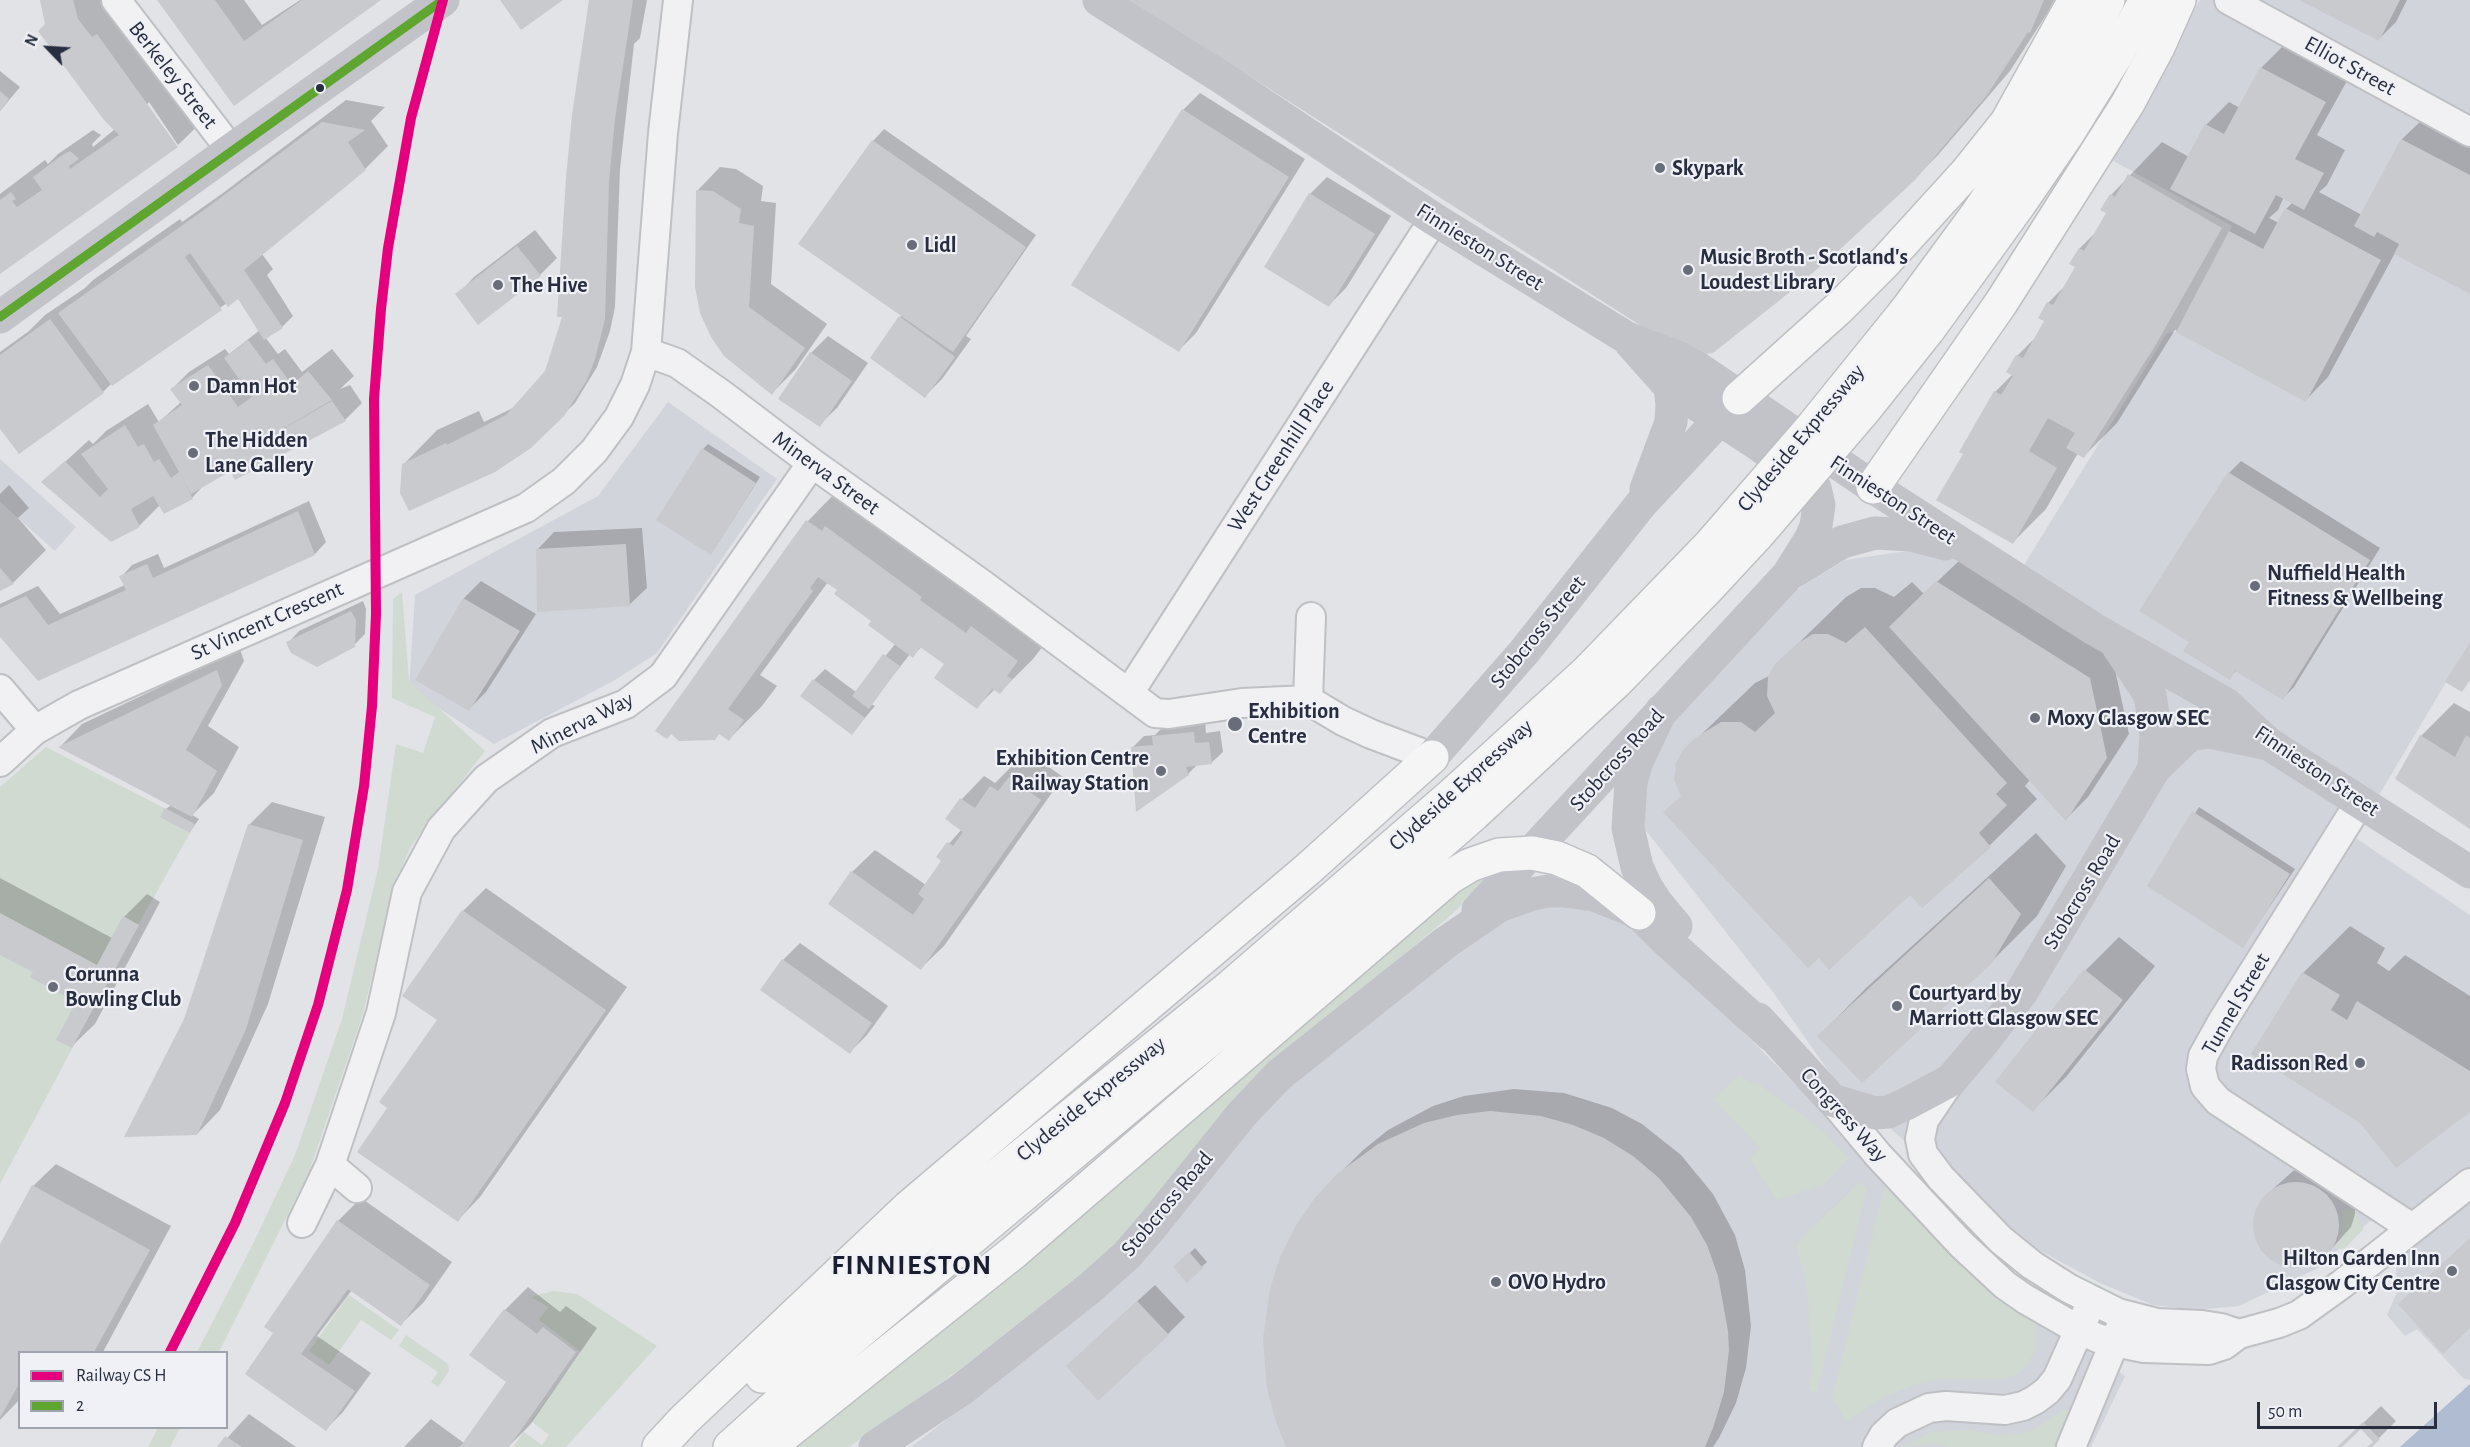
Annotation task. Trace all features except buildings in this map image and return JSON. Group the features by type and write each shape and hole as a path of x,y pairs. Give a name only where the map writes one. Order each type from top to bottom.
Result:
{"main road":[{"path":"1729,409 1839,308 1885,262 1966,172 2007,122 2075,0"},
{"name":"Clydeside Expressway","path":"1917,320 1978,213 2067,80 2108,0"},
{"name":"Clydeside Expressway","path":"730,1447 832,1355 1148,1090 1278,985 1464,804 1687,569 1799,443 1986,251 2066,136 2115,57 2146,0"},
{"path":"1873,488 2001,303 2128,103 2158,47 2179,0"},
{"path":"659,1447 684,1420 909,1207 1308,869 1441,747"},
{"name":"Clydeside Expressway","path":"682,1447 915,1242 1231,987 1464,804"},
{"path":"770,1447 1014,1252 1450,877 1470,865 1499,855 1532,853 1557,858 1587,871 1639,913"}],"street":[{"name":"Berkeley Street","path":"116,0 231,150"},
{"name":"Finnieston Street","path":"1099,0 1240,89 1434,219 1627,338 1679,358 1729,409 1873,488 2114,641 2226,704 2269,744 2470,872"},
{"name":"Elliot Street","path":"2229,0 2470,132"},
{"path":"0,317 441,1"},
{"path":"646,352 663,133 679,4"},
{"name":"West Greenhill Place","path":"1135,685 1434,219"},
{"path":"1627,338 1670,387 1729,409 1759,445 1815,488 1819,505 1816,526 1788,575"},
{"name":"Minerva Street","path":"646,352 677,363 812,464 1100,671 1135,685 1155,713 1169,714 1308,692"},
{"name":"St Vincent Crescent","path":"0,762 35,730 78,705 526,508 564,481 594,451 619,417 635,385 646,352"},
{"name":"Stobcross Street","path":"1641,504 1671,422 1670,387"},
{"name":"Stobcross Street","path":"1441,747 1524,652 1641,504 1729,409"},
{"name":"Minerva Way","path":"302,1223 330,1165 381,1013 407,892 441,829 486,779 552,734 626,704 663,676 812,464"},
{"path":"1788,575 1842,542 1875,533 1912,535 1972,552"},
{"name":"Stobcross Road","path":"1445,944 1788,575"},
{"path":"1311,620 1308,692 1343,721 1371,734 1441,747"},
{"name":"Stobcross Road","path":"2114,641 2150,695 2156,733 2154,769"},
{"path":"0,689 35,730"},
{"name":"Congress Way","path":"1661,711 1637,761 1631,782 1628,828 1637,867 1656,902 1878,1155 1977,1260 2025,1299 2079,1330 2100,1339 2167,1351 2209,1350 2224,1345 2239,1334 2299,1315 2470,1183"},
{"name":"Stobcross Road","path":"1832,1100 1863,1111 1888,1112 1951,1080 2020,993 2154,769 2190,734 2210,732 2269,744"},
{"name":"Tunnel Street","path":"2360,802 2222,1022 2201,1063 2202,1079 2209,1093 2218,1101 2412,1228"},
{"name":"Stobcross Road","path":"875,1447 962,1389 1090,1288 1145,1233 1242,1114 1279,1075 1445,944 1499,906 1532,894 1548,891 1594,895 1639,913 1771,1035"},
{"name":"Congress Way","path":"1951,1080 1922,1125 1921,1143 1928,1162 1941,1178 2022,1258 2092,1301 2126,1316 2157,1323 2221,1328 2239,1334"},
{"path":"330,1165 357,1188"},
{"path":"1877,1447 1884,1435 1897,1423 1929,1408 1946,1406 2005,1410 2024,1406 2035,1400 2057,1379 2092,1301"},
{"path":"2071,1447 2126,1316"}],"shaded area":[{"path":"2200,0 2470,0 2470,642 2354,837 2470,915 2470,1380 2464,1379 2417,1329 2405,1336 2387,1315 2397,1292 2394,1200 2316,1269 2239,1306 2196,1310 2153,1305 2100,1283 2013,1236 1834,1079 1773,992 1644,828 1645,779 1665,728 1793,592 1845,560 1907,551 2024,565 2167,333 2176,332 2232,226 2106,157"},
{"path":"668,402 777,479 657,653 615,680 494,744 409,689 415,595 598,496"},
{"path":"0,459 76,527 55,551 0,502"},
{"path":"402,592 409,681 485,751 411,846 393,887 363,1014 309,1172 220,1351 198,1351 254,1242 295,1155 342,1019 378,869 396,744 423,753 435,717 392,698 393,599"},
{"name":"Corunna Bowling Club","path":"46,747 195,824 138,925 0,1184 0,787"},
{"path":"1502,866 1451,915 1356,995 1108,1251 1084,1272 960,1369 849,1447 783,1447 1466,878"},
{"path":"1535,903 1611,910 1670,959 1842,1131 2043,1322 2125,1376 2091,1447 911,1447 1053,1338 1262,1109 1481,931"},
{"path":"1739,1075 1750,1082 1759,1084 1821,1129 1849,1158 1824,1185 1776,1200 1750,1158 1760,1148 1713,1099"},
{"path":"1859,1182 1867,1188 1817,1392 1809,1390 1812,1368 1810,1316 1807,1289 1796,1244"},
{"path":"1890,1186 2007,1302 2036,1322 2037,1349 2024,1369 2007,1379 1938,1379 1918,1384 1884,1397 1846,1422 1832,1398 1883,1192"},
{"path":"2346,1208 2356,1211 2363,1230 2345,1248 2341,1249 2338,1247 2338,1240 2343,1225 2342,1212"},
{"path":"553,1291 577,1294 657,1346 566,1447 513,1447 524,1432 542,1445 549,1435 531,1421 581,1352 539,1320 548,1307 531,1297"},
{"path":"349,1295 399,1330 391,1340 361,1320 329,1365 309,1351"},
{"path":"406,1335 448,1364 449,1371 438,1387 431,1382 438,1372 399,1346"},
{"path":"2066,1409 2072,1415 2058,1447 1948,1447 1936,1444 1901,1447 1932,1432 1965,1430 2001,1435 2018,1434 2035,1429"},
{"path":"157,1429 179,1429 170,1447 148,1447"}],"water":[{"path":"2470,1384 2470,1447 2400,1447"}],"transit line":[{"path":"171,1351 235,1223 285,1103 318,1005 347,890 364,786 372,706 376,614 374,399 381,309 388,248 411,118 443,0"},
{"name":"2","path":"0,317 443,0"}],"place":[{"name":"Skypark","path":"1660,168"},
{"name":"Lidl","path":"912,245"},
{"name":"Music Broth - Scotland's Loudest Library","path":"1688,270"},
{"name":"The Hive","path":"498,285"},
{"name":"Damn Hot","path":"194,386"},
{"name":"The Hidden Lane Gallery","path":"193,453"},
{"name":"Nuffield Health Fitness & Wellbeing","path":"2255,586"},
{"name":"Moxy Glasgow SEC","path":"2035,718"},
{"name":"Exhibition Centre","path":"1235,724"},
{"name":"Exhibition Centre Railway Station","path":"1161,771"},
{"name":"Corunna Bowling Club","path":"53,987"},
{"name":"Courtyard by Marriott Glasgow SEC","path":"1897,1006"},
{"name":"Radisson Red","path":"2360,1063"},
{"name":"Hilton Garden Inn Glasgow City Centre","path":"2452,1271"},
{"name":"OVO Hydro","path":"1496,1282"}],"district":[{"name":"FINNIESTON","path":"912,1266"}]}
